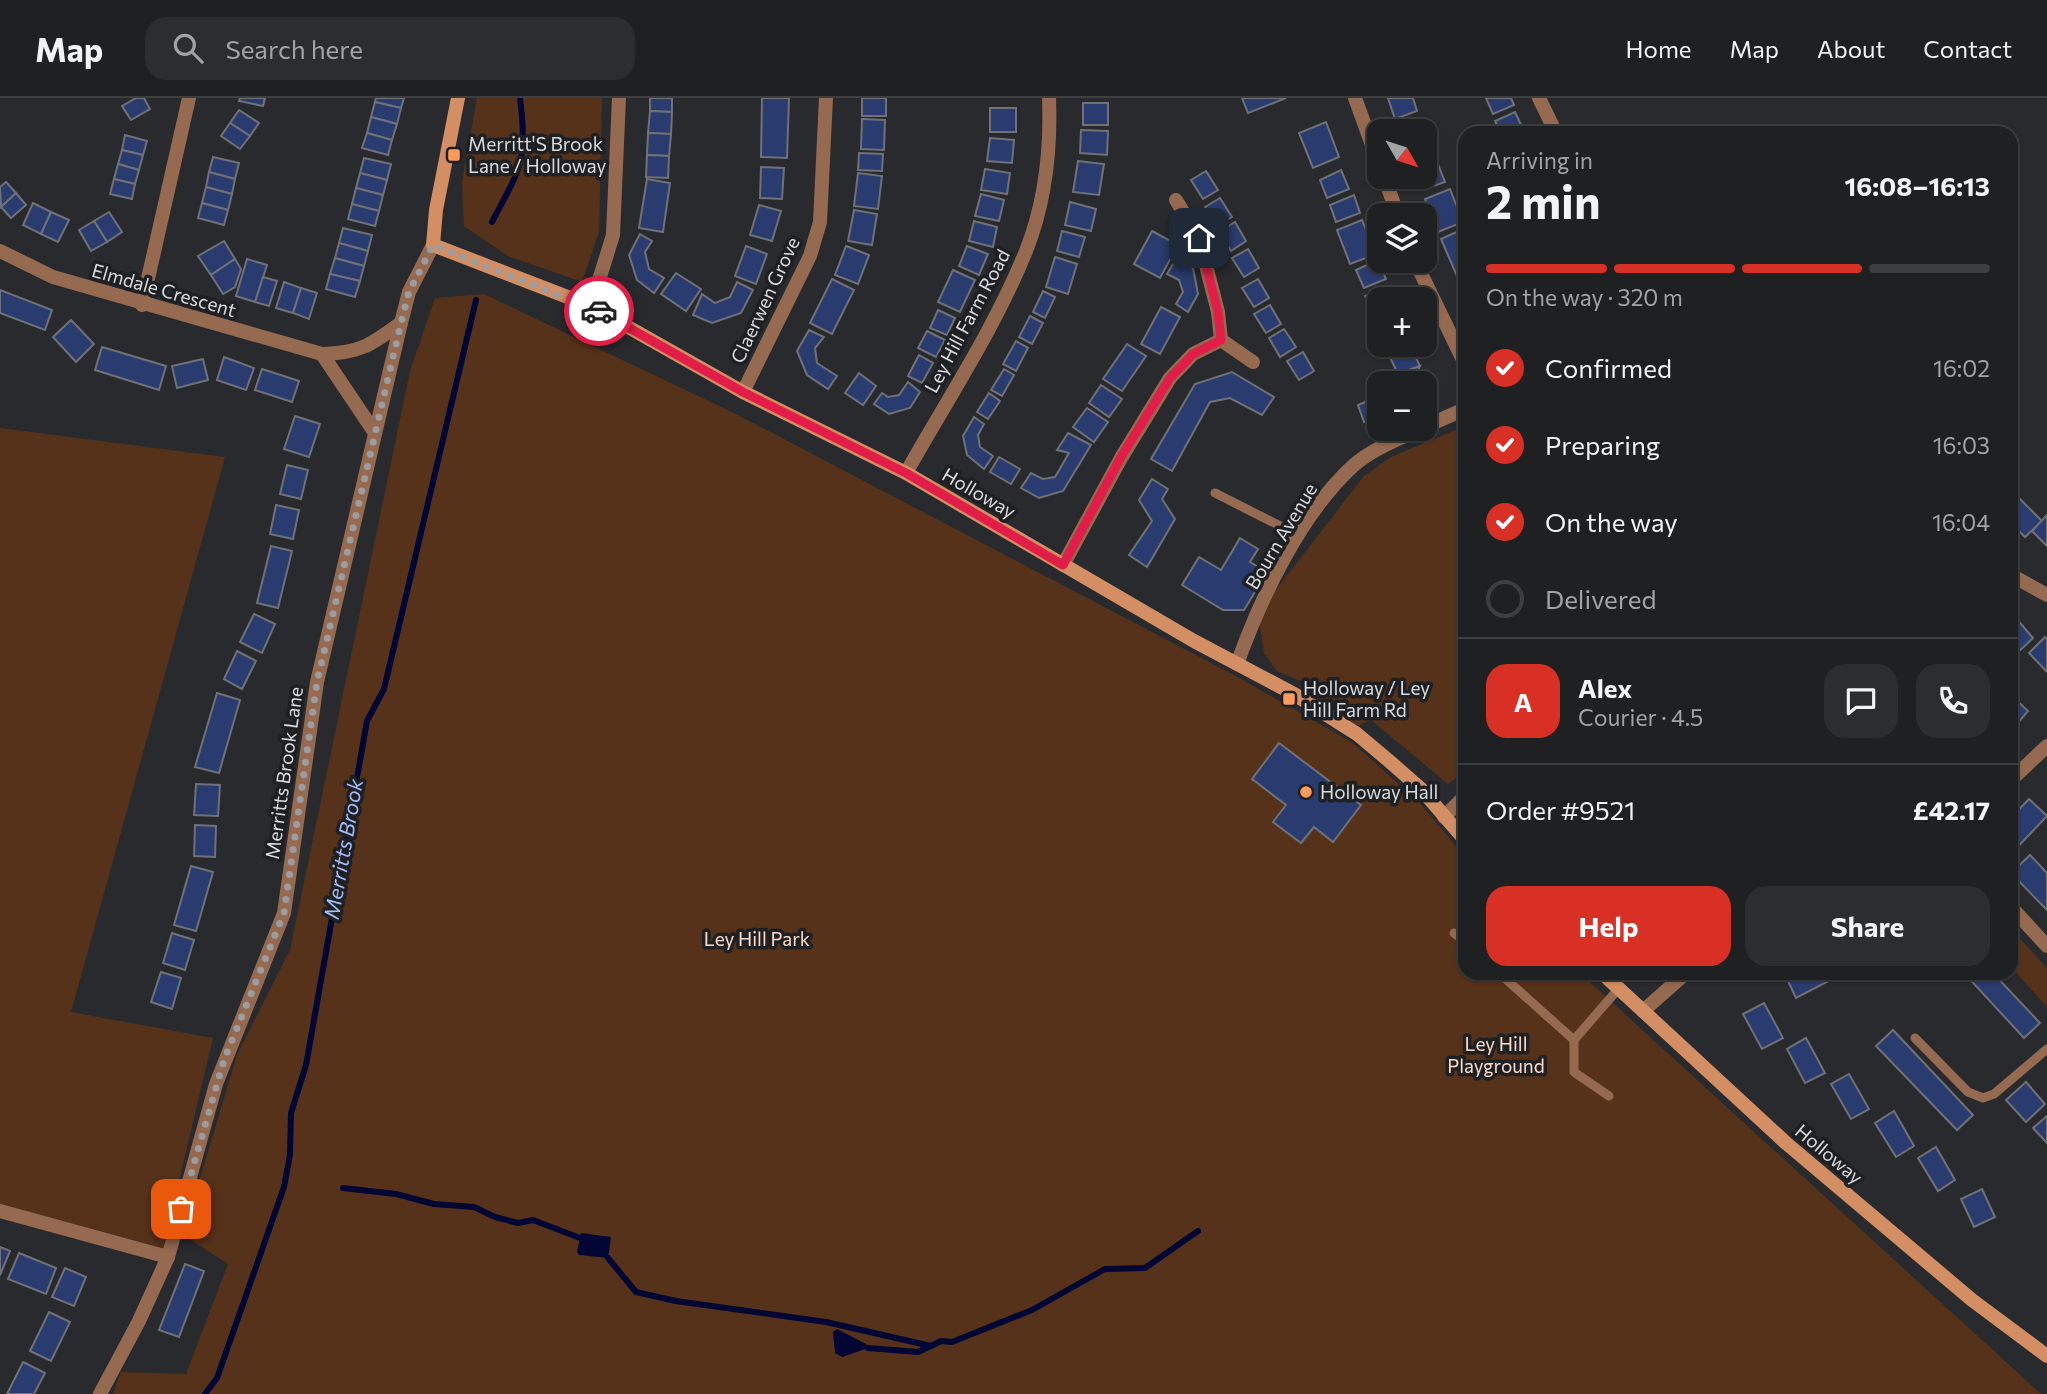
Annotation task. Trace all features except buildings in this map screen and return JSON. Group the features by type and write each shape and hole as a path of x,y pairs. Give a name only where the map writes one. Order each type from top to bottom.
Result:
{"street":[{"path":"142,305 189,98"},
{"name":"Merritts Brook Lane","path":"100,1394 169,1257 216,1084 284,913 317,682 409,292 433,245 436,210 458,98"},
{"path":"591,306 614,235 619,98"},
{"name":"Claerwen Grove","path":"743,392 810,256 820,222 825,98"},
{"name":"Ley Hill Farm Road","path":"906,473 991,323 1026,250 1042,192 1050,136 1049,98"},
{"path":"1355,98 1367,131"},
{"path":"1539,98 1553,126"},
{"path":"1176,200 1199,238 1218,312 1221,340 1253,362"},
{"name":"Holloway","path":"433,245 591,306 743,392 906,473 1357,734 1421,789 1458,832"},
{"name":"Elmdale Crescent","path":"0,251 53,277 142,305 322,354 351,353 377,341 401,323"},
{"path":"1421,273 1458,350"},
{"path":"1063,565 1121,457 1170,378 1193,354 1221,340"},
{"path":"322,354 375,433"},
{"name":"Bourn Avenue","path":"1437,422 1458,412"},
{"name":"Bourn Avenue","path":"1237,664 1250,628 1300,536 1327,493 1356,463 1398,441"},
{"path":"2018,579 2047,596"},
{"path":"2018,774 2047,746"},
{"path":"2035,758 2047,769"},
{"path":"1444,817 1458,803"},
{"path":"2018,915 2047,946"},
{"name":"Holloway","path":"1610,980 1786,1143 1972,1300 2044,1354 2047,1367"},
{"path":"1643,1012 1678,980"},
{"path":"0,1211 169,1257"}],"lane":[{"path":"1215,493 1300,536"},
{"path":"1454,933 1458,936"},
{"path":"1507,980 1574,1040"},
{"path":"1609,1096 1574,1072 1574,1040 1619,988"},
{"path":"1915,1038 1968,1092 1983,1098 1994,1094 2047,1049"}],"green space":[{"path":"477,98 602,98 599,232 582,282 508,256 464,226 462,182"},
{"name":"Ley Hill Park","path":"484,294 738,415 1234,675 1353,743 1420,803 1458,849 1458,980 1588,980 2041,1394 113,1394 121,1372 186,1374 228,1264 183,1235 237,1055 290,950 410,371 435,298"},
{"path":"0,428 225,457 71,1012 213,1038 163,1248 0,1204"},
{"path":"1458,429 1458,776 1448,784 1371,720 1349,729 1305,683 1277,671 1264,653 1258,613 1364,476 1391,457 1429,441 1437,441 1437,438"},
{"path":"2018,937 2047,968 2047,1007 2018,975"}],"shaded area":[{"path":"581,1233 611,1237 608,1258 579,1255 577,1252"},
{"path":"837,1329 866,1344 868,1348 842,1357 835,1353 833,1332"}],"waterway":[{"name":"Merritts Brook","path":"492,222 520,163 523,136 520,98"},
{"name":"Merritts Brook","path":"205,1394 217,1378 284,1187 290,1155 291,1113 306,1065 367,721 384,689 476,300"},
{"path":"343,1188 396,1194 434,1204 474,1207 495,1217 518,1223 533,1220 580,1238"},
{"path":"608,1258 636,1292 676,1301 826,1322 931,1346 941,1341 952,1342 1032,1310 1105,1269 1145,1268 1198,1231"},
{"path":"868,1348 918,1352 931,1346"}],"way so far":[{"path":"181,1209 232,1036 284,913 317,682 401,323 417,274 433,245 599,311"}],"place":[{"name":"Merritt'S Brook Lane / Holloway","path":"454,155"},
{"name":"Holloway / Ley Hill Farm Rd","path":"1289,699"},
{"name":"Holloway Hall","path":"1306,792"}],"route":[{"path":"599,311 743,392 906,473 1063,565 1121,457 1170,378 1193,354 1221,340 1218,312 1199,238"}],"park label":[{"name":"Ley Hill Playground","path":"1496,1055"}]}
